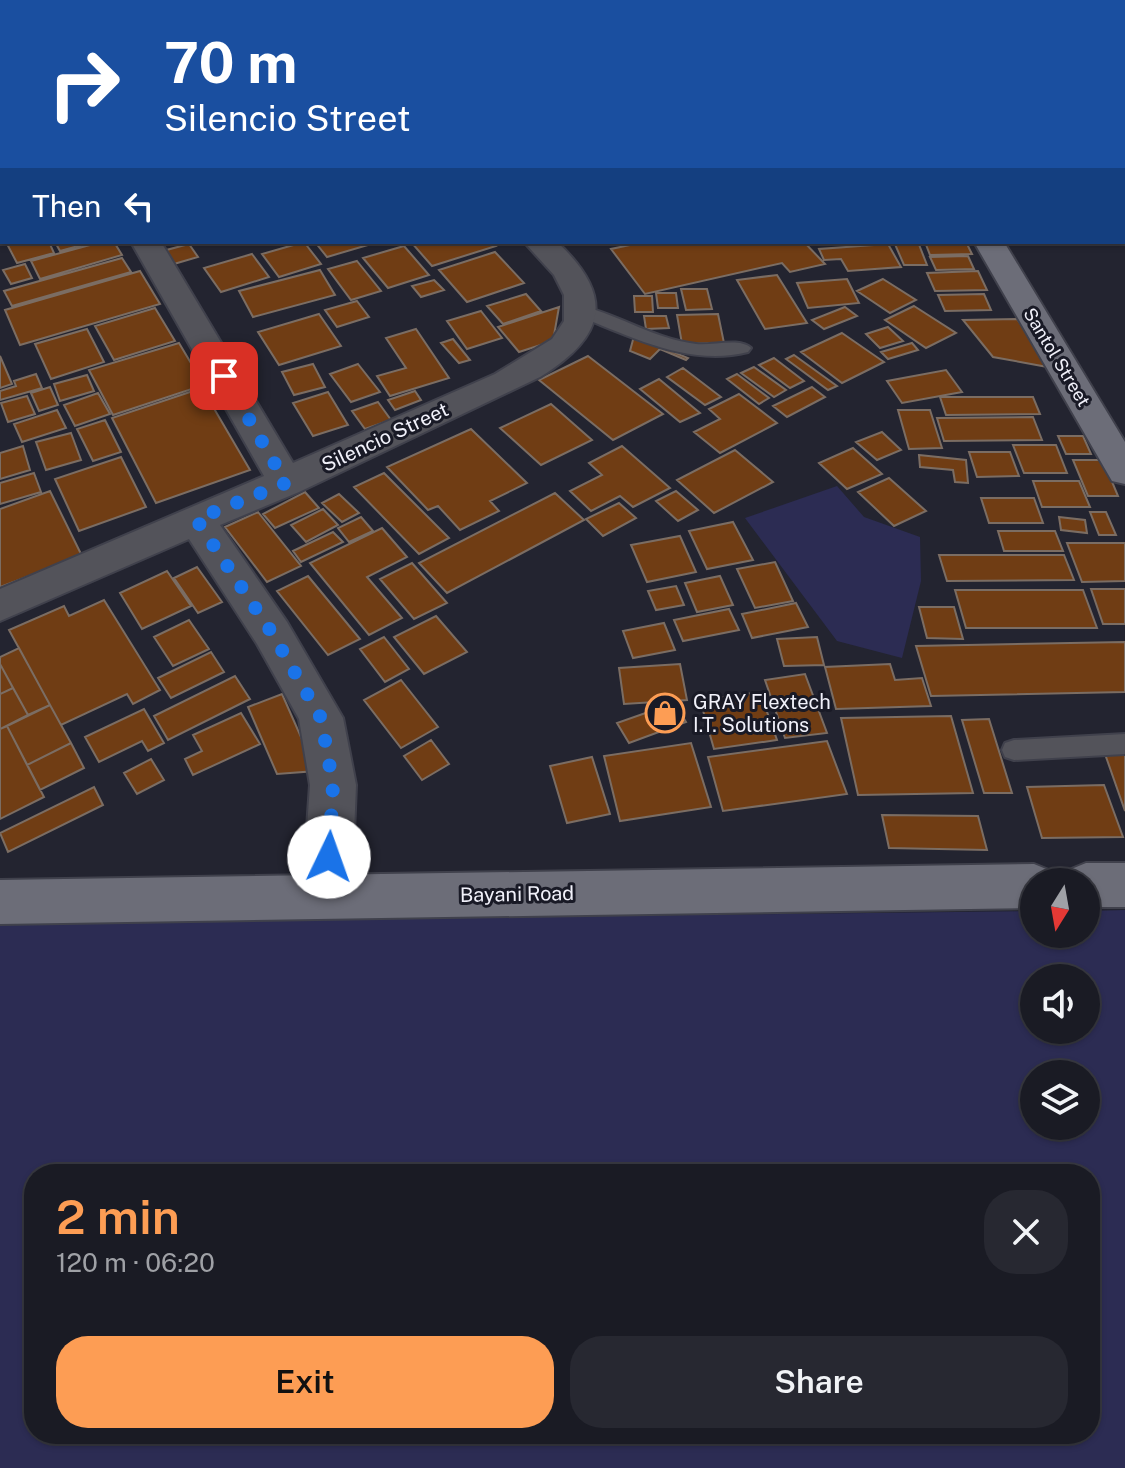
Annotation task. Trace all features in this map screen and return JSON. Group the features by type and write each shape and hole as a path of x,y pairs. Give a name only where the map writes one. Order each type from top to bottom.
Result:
{"street":[{"path":"147,244 286,483"},
{"path":"541,244 562,261 582,299 582,311"},
{"name":"Santol Street","path":"990,244 1125,472"},
{"name":"Silencio Street","path":"0,606 196,519 286,483 496,386 557,353 573,334 582,311"},
{"path":"196,519 272,633 321,718 333,785 329,857 318,897"},
{"path":"1100,885 1125,885"},
{"name":"Bayani Road","path":"0,902 1020,886"}],"lane":[{"path":"582,311 686,350 714,353 742,348"},
{"path":"1014,750 1125,744"}],"shaded area":[{"path":"837,486 864,517 920,537 921,581 902,658 837,641 745,518"},
{"path":"1125,910 1125,1468 0,1468 0,923 1020,911 1020,948 1100,948 1100,911"}],"building":[{"path":"7,244 50,244 54,253 17,263"},
{"path":"56,244 86,244 60,251"},
{"path":"94,244 115,244 122,255 40,279 31,261"},
{"path":"189,244 198,257 167,266 159,252"},
{"path":"306,244 321,264 279,277 262,254"},
{"path":"317,244 371,244 327,257"},
{"path":"413,244 496,246 432,266"},
{"path":"635,244 806,244 825,264 790,272 782,263 645,294 611,249"},
{"path":"888,244 901,267 848,271 841,259 824,260 819,249"},
{"path":"895,244 919,244 927,265 904,265"},
{"path":"926,244 967,244 972,254 930,255"},
{"path":"404,246 429,275 388,288 363,258"},
{"path":"495,252 524,283 467,302 439,270"},
{"path":"252,254 269,277 221,292 204,268"},
{"path":"968,256 974,269 936,270 930,257"},
{"path":"122,258 131,272 12,306 4,291"},
{"path":"357,261 381,291 351,300 328,269"},
{"path":"25,264 32,278 11,284 3,270"},
{"path":"320,270 335,295 253,317 239,291"},
{"path":"140,271 160,304 20,345 5,310"},
{"path":"978,271 987,290 935,291 927,273"},
{"path":"777,275 807,323 765,329 737,280"},
{"path":"847,279 859,303 808,308 797,283"},
{"path":"883,279 916,300 890,313 857,291"},
{"path":"434,280 444,290 421,297 412,286"},
{"path":"681,289 707,289 712,309 686,310"},
{"path":"656,293 676,293 678,308 658,308"},
{"path":"526,294 541,311 503,324 487,306"},
{"path":"984,294 991,310 945,311 938,295"},
{"path":"634,296 652,296 653,312 635,312"},
{"path":"357,301 369,317 337,327 325,310"},
{"path":"914,306 956,333 926,348 885,320"},
{"path":"559,307 553,341 519,352 498,327"},
{"path":"845,307 857,316 824,329 812,320"},
{"path":"155,308 175,341 114,360 95,326"},
{"path":"481,311 502,338 467,349 447,321"},
{"path":"319,314 341,346 279,365 258,332"},
{"path":"718,314 724,343 682,344 677,315"},
{"path":"644,316 666,316 669,328 646,329"},
{"path":"1017,319 1053,368 993,357 963,320"},
{"path":"888,327 903,341 880,348 866,334"},
{"path":"87,329 104,362 51,379 35,344"},
{"path":"416,329 449,378 390,396 377,376 406,368 386,338"},
{"path":"842,333 884,362 842,383 801,352"},
{"path":"634,336 688,358 686,360 660,349 650,359 630,351"},
{"path":"453,339 470,360 459,363 441,343"},
{"path":"179,343 204,385 113,415 89,370"},
{"path":"912,343 918,350 888,359 881,352"},
{"path":"794,355 837,386 828,390 786,359"},
{"path":"0,356 12,384 0,388"},
{"path":"588,356 663,414 613,440 539,380"},
{"path":"774,358 804,381 790,388 759,365"},
{"path":"313,364 325,387 294,395 282,372"},
{"path":"358,364 380,392 351,402 330,374"},
{"path":"754,367 786,390 774,397 741,373"},
{"path":"683,368 721,397 705,405 667,377"},
{"path":"946,370 962,392 902,403 887,381"},
{"path":"36,374 42,388 0,400 0,391 16,386 14,381"},
{"path":"737,374 769,398 759,404 727,379"},
{"path":"87,375 94,391 60,401 54,384"},
{"path":"659,379 700,413 680,422 640,389"},
{"path":"50,387 58,405 39,411 31,393"},
{"path":"812,387 825,397 787,417 773,406"},
{"path":"202,388 250,470 156,503 112,418"},
{"path":"415,391 421,400 395,410 388,400"},
{"path":"328,392 348,425 313,436 293,403"},
{"path":"98,393 110,414 75,426 64,405"},
{"path":"739,394 777,423 720,453 694,432 720,419 709,409"},
{"path":"27,396 35,414 8,422 1,403"},
{"path":"940,397 1033,397 1040,414 946,415"},
{"path":"378,402 391,420 365,429 352,411"},
{"path":"551,404 592,440 541,465 500,428"},
{"path":"57,410 66,428 22,442 14,424"},
{"path":"898,410 930,410 942,448 909,449"},
{"path":"1033,417 1042,440 944,441 937,418"},
{"path":"105,420 121,452 93,461 77,429"},
{"path":"471,429 527,483 490,501 499,511 460,530 438,506 428,510 387,467"},
{"path":"882,432 901,450 877,460 856,442"},
{"path":"71,433 81,460 46,470 36,442"},
{"path":"1058,436 1083,436 1091,454 1066,454"},
{"path":"1013,445 1056,445 1067,473 1024,473"},
{"path":"23,446 30,470 0,479 0,453"},
{"path":"622,446 670,488 633,507 620,496 591,511 570,491 602,475 589,463"},
{"path":"853,448 882,474 847,489 819,463"},
{"path":"735,450 773,482 714,513 677,480"},
{"path":"969,452 1010,452 1019,476 977,477"},
{"path":"919,455 966,460 968,483 955,482 953,470 920,467"},
{"path":"121,457 146,507 79,531 55,479"},
{"path":"1073,460 1103,460 1118,496 1088,496"},
{"path":"34,473 41,492 0,504 0,483"},
{"path":"384,473 449,538 419,554 354,487"},
{"path":"889,478 926,511 894,526 858,492"},
{"path":"1033,481 1079,481 1090,507 1042,507"},
{"path":"50,491 82,556 0,587 0,509"},
{"path":"676,491 698,510 678,521 656,501"},
{"path":"305,492 319,508 275,528 263,514"},
{"path":"555,493 584,520 447,593 419,563"},
{"path":"339,494 359,513 342,522 322,503"},
{"path":"981,498 1034,498 1043,523 989,523"},
{"path":"619,503 636,518 603,536 586,519"},
{"path":"323,509 338,525 306,542 291,525"},
{"path":"258,512 301,566 267,582 225,527"},
{"path":"1090,512 1106,512 1116,535 1099,535"},
{"path":"361,517 373,531 349,542 338,528"},
{"path":"1059,517 1085,520 1087,533 1061,530"},
{"path":"733,522 753,560 707,569 689,531"},
{"path":"382,528 407,557 367,577 402,618 369,635 310,563"},
{"path":"998,531 1055,531 1063,551 1004,551"},
{"path":"333,532 343,542 301,562 293,551"},
{"path":"680,536 696,572 647,582 631,545"},
{"path":"1067,543 1125,543 1125,581 1082,582"},
{"path":"939,555 1064,555 1074,580 947,581"},
{"path":"775,562 793,601 755,608 737,569"},
{"path":"412,563 447,603 414,619 380,579"},
{"path":"197,567 222,602 198,613 174,578"},
{"path":"167,571 191,606 142,629 120,593"},
{"path":"308,576 360,639 328,655 277,591"},
{"path":"720,576 733,605 697,612 685,583"},
{"path":"676,586 684,605 656,610 648,591"},
{"path":"1091,589 1125,589 1125,624 1103,624"},
{"path":"955,590 1083,590 1097,628 966,628"},
{"path":"104,600 160,690 133,704 127,694 61,725 9,630 64,606 69,616"},
{"path":"796,603 808,627 752,638 742,614"},
{"path":"919,607 954,607 963,639 927,638"},
{"path":"729,609 739,630 683,641 674,620"},
{"path":"436,616 467,652 424,674 394,637"},
{"path":"189,620 209,649 173,666 154,637"},
{"path":"664,623 675,650 633,658 623,631"},
{"path":"384,637 409,669 385,682 360,649"},
{"path":"817,637 824,665 784,666 777,639"},
{"path":"1125,642 1125,692 931,696 916,646"},
{"path":"19,648 50,705 28,715 0,664 0,657"},
{"path":"211,652 224,672 171,698 158,678"},
{"path":"0,664 13,688 0,694"},
{"path":"680,664 687,700 624,704 619,668"},
{"path":"890,664 895,680 922,678 931,706 836,709 825,667"},
{"path":"805,674 827,733 785,738 765,680"},
{"path":"235,676 250,699 168,740 154,716"},
{"path":"401,680 438,727 401,748 364,700"},
{"path":"13,688 28,715 0,729 0,694"},
{"path":"760,692 777,740 714,749 700,700"},
{"path":"282,694 316,771 277,774 248,707"},
{"path":"674,703 686,722 629,743 617,723"},
{"path":"50,705 71,743 27,765 7,726"},
{"path":"144,709 164,743 148,751 142,741 99,762 85,737"},
{"path":"241,713 260,744 193,775 185,759 202,751 193,735"},
{"path":"951,716 973,793 858,795 841,718"},
{"path":"989,719 1012,793 984,793 962,720"},
{"path":"7,726 44,797 0,819 0,729"},
{"path":"431,740 449,764 422,780 404,756"},
{"path":"827,741 847,794 723,811 708,757"},
{"path":"71,743 84,768 40,790 27,765"},
{"path":"691,743 711,807 620,821 604,756"},
{"path":"1105,754 1125,754 1125,811"},
{"path":"592,757 610,814 567,823 550,766"},
{"path":"151,759 164,780 137,794 124,773"},
{"path":"1104,785 1123,837 1042,838 1027,787"},
{"path":"94,787 103,805 8,852 0,833"},
{"path":"882,815 978,816 987,850 889,848"}],"place":[{"name":"GRAY Flextech I.T. Solutions","path":"665,713"}],"route":[{"path":"224,376 286,483 196,519 272,633 321,718 333,785 329,857"}]}
